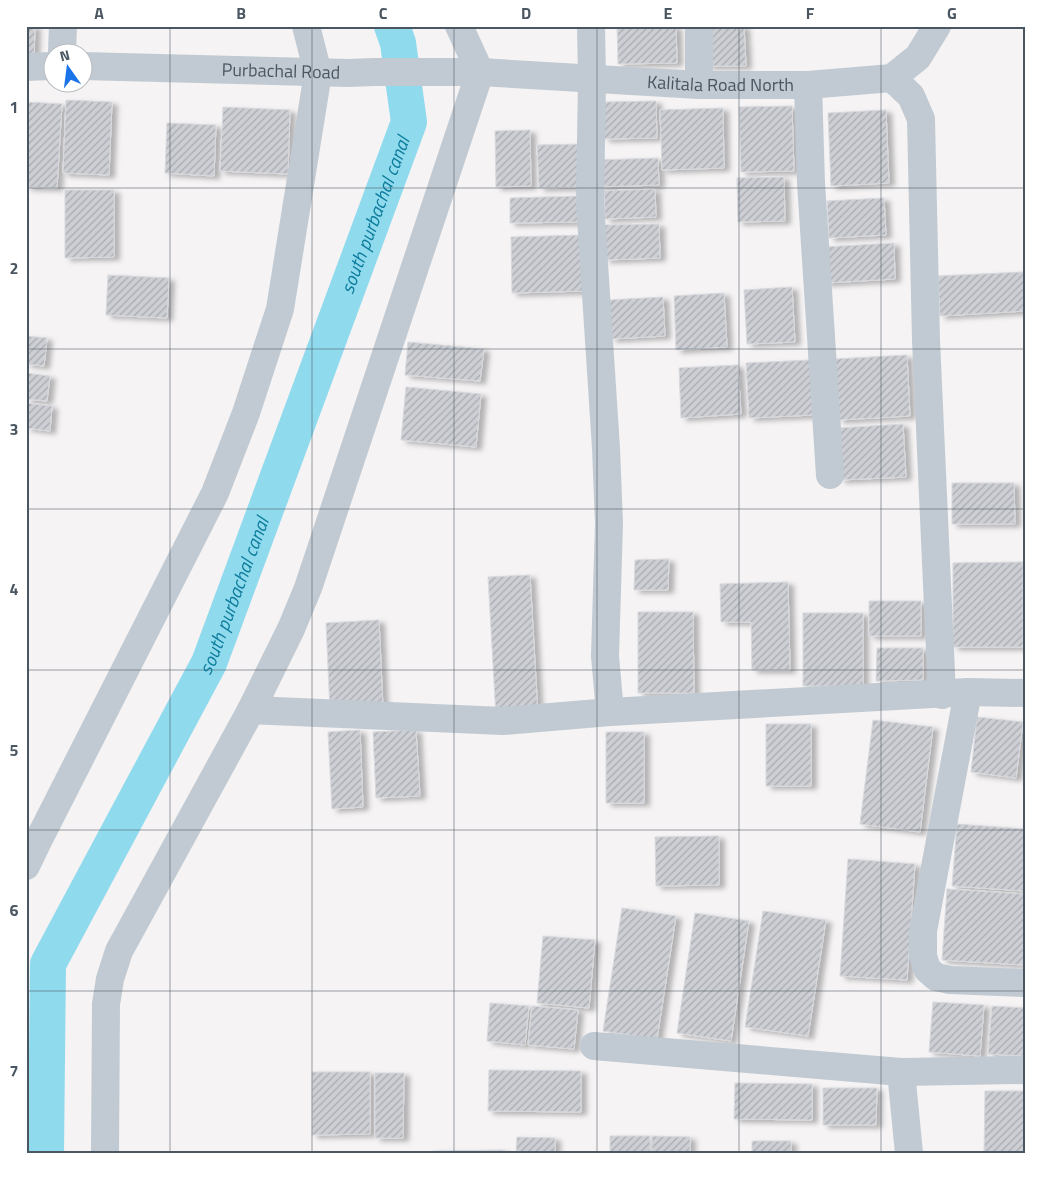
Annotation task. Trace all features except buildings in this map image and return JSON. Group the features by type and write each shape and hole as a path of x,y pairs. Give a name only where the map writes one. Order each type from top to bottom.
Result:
{"street":[{"path":"62,42 63,26"},
{"path":"26,866 215,493 246,413 280,309 318,72 306,26"},
{"path":"105,1153 106,1004 110,979 119,951 251,710 291,629 308,588 480,72 459,26"},
{"path":"591,26 590,202 609,524 605,656 610,712"},
{"path":"699,26 699,85"},
{"path":"937,26 918,57 892,78 911,96 921,119 926,340 955,693 923,931 923,956 927,969 936,977 950,980 1025,983"},
{"path":"26,67 42,66"},
{"name":"Purbachal Road","path":"92,66 348,73 480,72"},
{"name":"Kalitala Road North","path":"480,72 699,85 808,85 892,78"},
{"path":"808,85 811,183 830,475"},
{"path":"251,710 504,722 610,712 955,693 1025,693"},
{"path":"594,1046 901,1072 1025,1070"},
{"path":"901,1072 909,1153"}],"waterway":[{"name":"south purbachal canal","path":"46,1153 48,964 209,663 409,122 398,43 392,26"}]}
